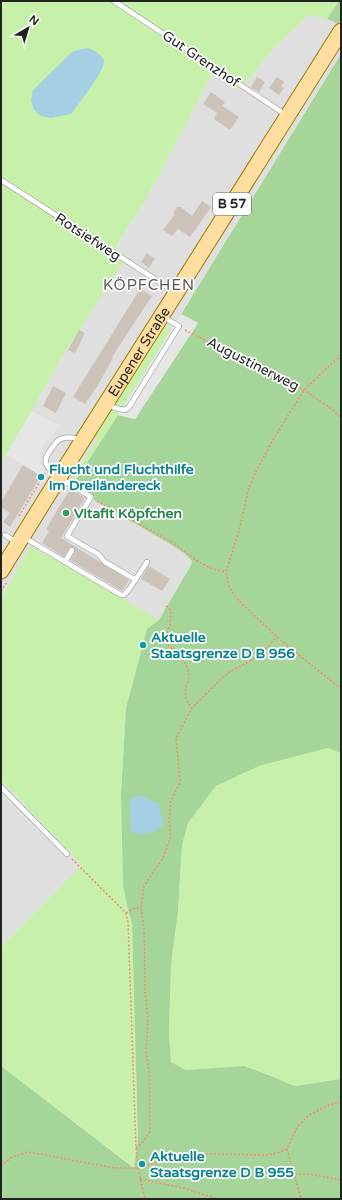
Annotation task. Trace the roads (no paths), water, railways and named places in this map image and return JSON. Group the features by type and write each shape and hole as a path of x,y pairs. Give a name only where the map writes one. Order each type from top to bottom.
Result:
{"main road":[{"name":"Eupener Straße","path":"1,571 15,538 54,472 82,440 162,316 341,31"}],"lane":[{"name":"Gut Grenzhof","path":"114,1 288,116"},
{"name":"Rotsiefweg","path":"1,180 176,293"},
{"path":"106,403 115,408 125,410 129,406 179,326 162,316"},
{"path":"82,440 74,437 57,440 46,457 45,462 54,472 91,497 67,536 98,554 105,562 136,580"},
{"path":"15,538 65,562 121,596 124,595 136,580 147,562"},
{"path":"65,562 72,550"},
{"path":"1,787 67,854"}],"water":[{"path":"89,48 99,54 104,60 101,71 85,95 71,114 51,118 41,116 34,110 31,100 33,90 72,52"},
{"path":"140,795 159,804 164,824 156,831 138,835 130,830 130,799"}],"place":[{"name":"Flucht und Fluchthilfe im Dreiländereck","path":"41,477"},
{"name":"Vitafit Köpfchen","path":"66,513"},
{"name":"Aktuelle Staatsgrenze D B 956","path":"143,645"},
{"name":"Aktuelle Staatsgrenze D B 955","path":"142,1164"}],"district":[{"name":"KÖPFCHEN","path":"149,285"}]}
